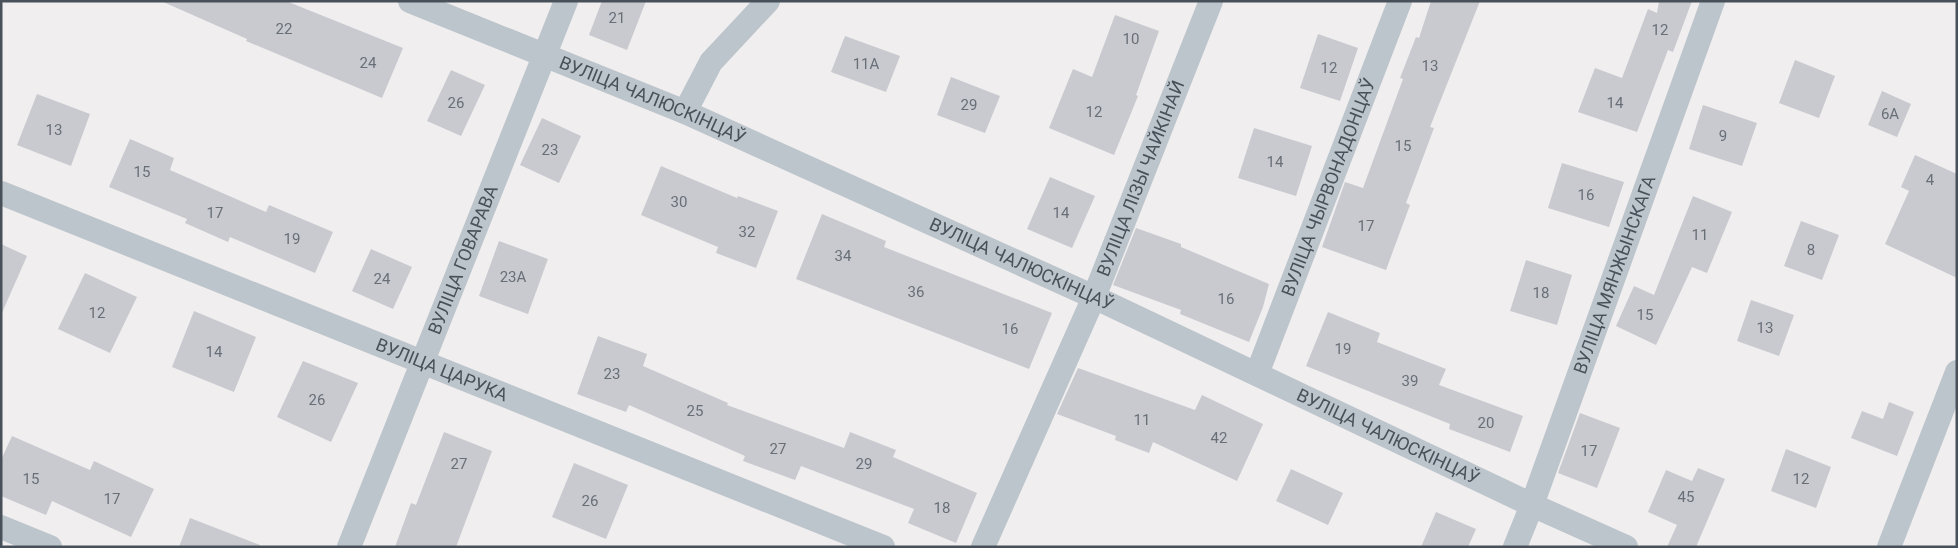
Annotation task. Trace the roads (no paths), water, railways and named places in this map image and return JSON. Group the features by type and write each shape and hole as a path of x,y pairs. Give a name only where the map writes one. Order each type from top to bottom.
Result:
{"street":[{"name":"ВУЛІЦА ЧАЛЮСКІНЦАЎ","path":"410,1 685,112 1094,296 1532,505 1626,547"},
{"name":"ВУЛІЦА ГОВАРАВА","path":"349,547 566,1"},
{"path":"685,112 711,62 768,1"},
{"name":"ВУЛІЦА ЛІЗЫ ЧАЙКІНАЙ","path":"983,547 1094,296 1211,1"},
{"name":"ВУЛІЦА ЧЫРВОНАДОНЦАЎ","path":"1257,374 1400,1"},
{"name":"ВУЛІЦА МЯНЖЫНСКАГА","path":"1515,547 1532,505 1713,1"},
{"name":"ВУЛІЦА ЦАРУКА","path":"1,194 883,547"},
{"path":"1889,547 1957,372"},
{"path":"1,527 50,547"}]}
